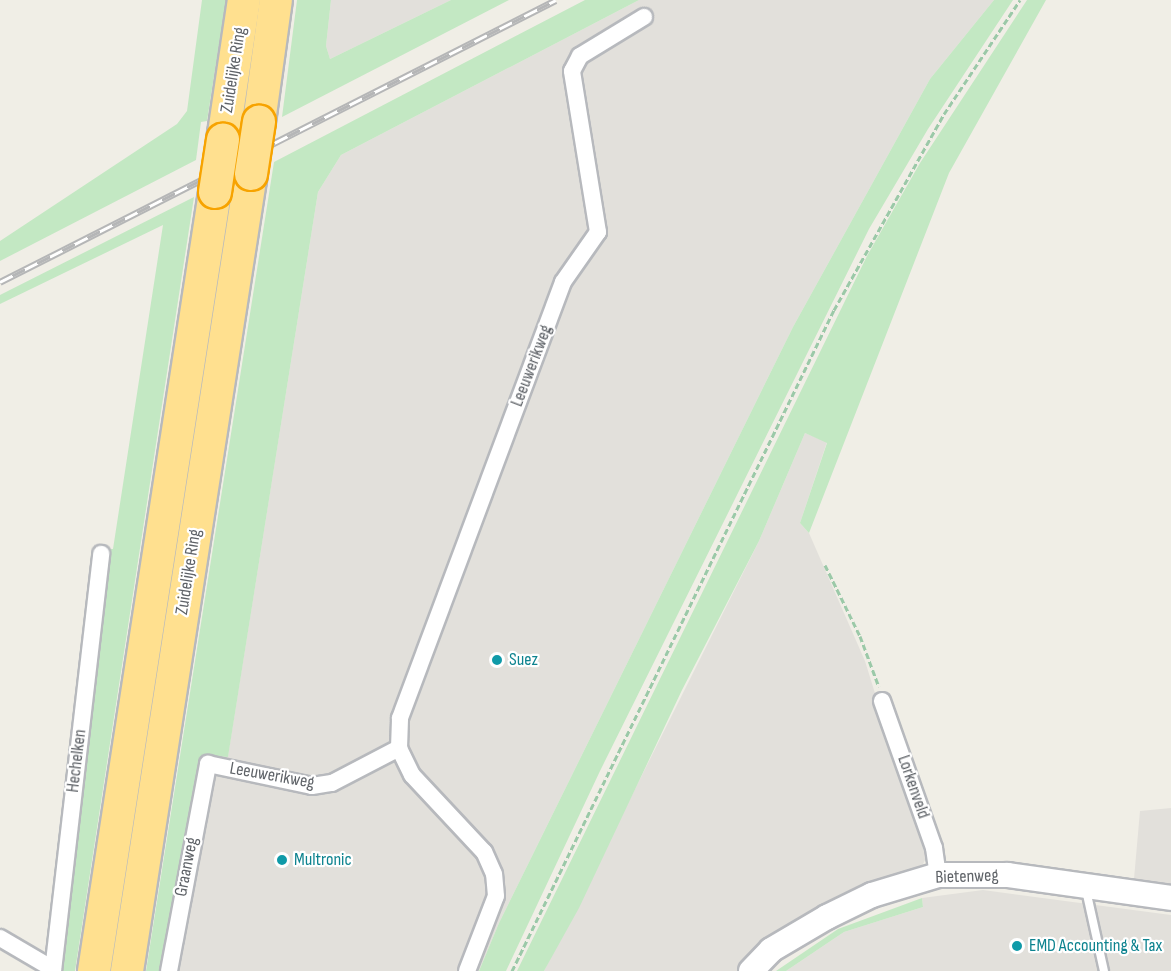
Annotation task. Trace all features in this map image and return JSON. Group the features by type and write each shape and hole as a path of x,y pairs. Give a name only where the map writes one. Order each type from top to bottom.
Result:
{"highway":[{"name":"Zuidelijke Ring","path":"94,971 244,0"},
{"name":"Zuidelijke Ring","path":"127,971 276,0"}],"street":[{"name":"Leeuwerikweg","path":"467,971 496,896 494,874 484,852 412,775 399,748 400,718 563,282 598,232 572,71 580,56 644,17"},
{"name":"Hechelken","path":"53,970 102,554"},
{"name":"Lorkenveld","path":"882,700 934,848 938,875"},
{"name":"Leeuwerikweg","path":"208,764 312,786 332,783 399,748"},
{"name":"Graanweg","path":"169,971 208,764"},
{"name":"Bietenweg","path":"751,971 771,950 827,917 872,895 938,875 1008,875 1171,898"},
{"path":"0,938 53,970"}],"lane":[{"path":"1085,886 1104,971"}],"path":[{"path":"512,971 834,310 944,114 1020,0"},
{"path":"825,565 860,636 882,700"}],"shaded area":[{"path":"331,0 451,0 330,59 326,46"},
{"path":"639,0 994,0 930,79 793,327 499,923 479,971 162,971 206,754 228,756 318,192 341,155"},
{"path":"805,433 827,442 800,523 809,533 865,661 926,858 921,868 854,890 795,925 737,971 544,971 759,541"},
{"path":"1171,808 1171,885 1134,879 1140,811"},
{"path":"983,890 1171,915 1171,971 786,971 844,932 923,907 922,898"}],"green space":[{"path":"202,0 226,0 207,121 201,122 196,160 0,261 0,241 177,124 187,111"},
{"path":"297,0 331,0 326,46 330,59 451,0 509,0 282,117"},
{"path":"585,0 639,0 341,155 318,192 228,757 205,755 162,971 146,971 274,162"},
{"path":"994,0 1013,0 928,129 869,229 600,771 506,971 479,971 499,923 793,327 930,79"},
{"path":"1027,0 1046,0 949,173 809,533 800,523 827,443 805,433 759,541 682,690 579,908 544,971 517,971 867,256 920,163"},
{"path":"194,197 75,971 56,971 108,549 113,549 163,225 0,304 0,295"},
{"path":"922,898 923,907 844,932 786,971 776,971 838,929"}],"railway":[{"path":"0,282 556,0"}],"place":[{"name":"Suez","path":"497,660"},
{"name":"Multronic","path":"282,860"},
{"name":"EMD Accounting & Tax","path":"1017,946"}]}
